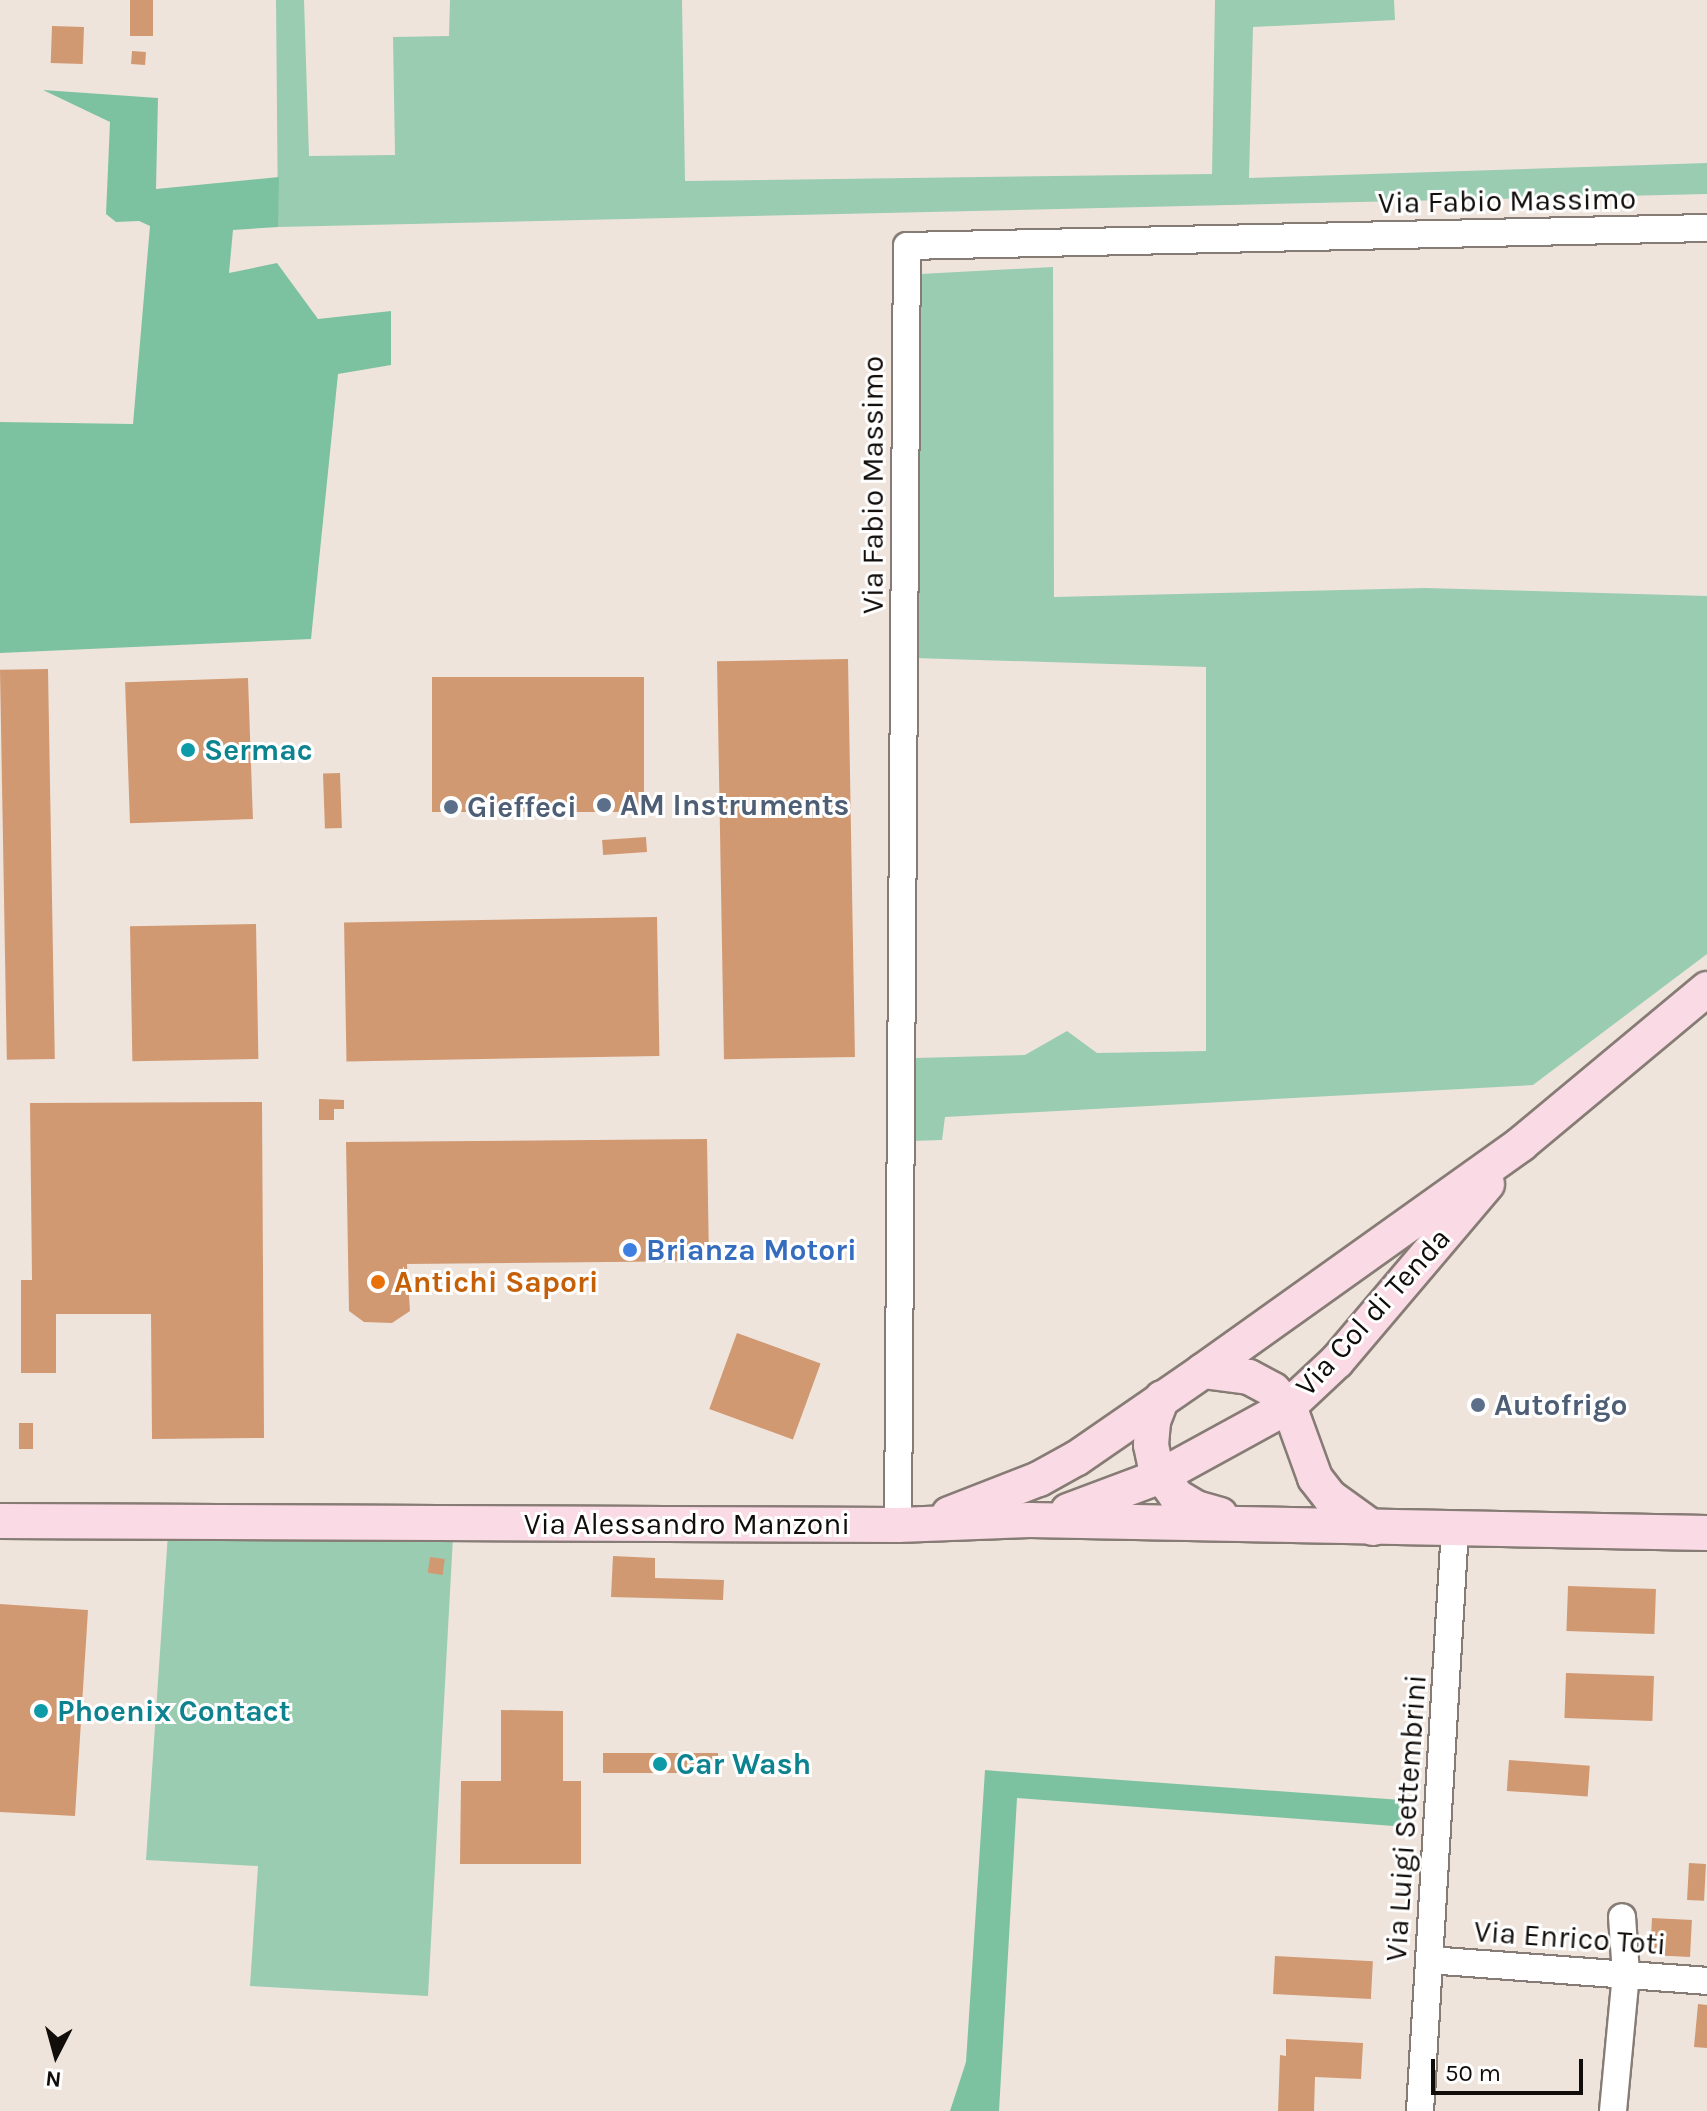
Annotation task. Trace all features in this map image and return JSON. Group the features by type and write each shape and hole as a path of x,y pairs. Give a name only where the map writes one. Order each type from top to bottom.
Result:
{"main road":[{"name":"Via Col di Tenda","path":"910,1524 1039,1479 1077,1458 1521,1144 1707,989"},
{"name":"Via Col di Tenda","path":"1030,1520 1084,1507 1161,1476 1289,1406 1337,1361 1521,1144"},
{"path":"1203,1371 1249,1377 1273,1390 1289,1406 1315,1478 1330,1497 1373,1528"},
{"path":"1162,1398 1153,1422 1151,1445 1161,1476 1176,1496 1196,1508 1241,1522"},
{"name":"Via Alessandro Manzoni","path":"0,1521 910,1524 1030,1520 1707,1533"}],"street":[{"name":"Via Fabio Massimo","path":"910,1524 907,246 1707,228"},
{"name":"Via Luigi Settembrini","path":"1420,2111 1455,1528"},
{"path":"1613,2111 1626,1974 1622,1917"},
{"name":"Via Enrico Toti","path":"1429,1960 1707,1981"}],"green space":[{"path":"276,0 304,0 309,156 395,155 393,37 449,36 450,0 682,0 685,181 1212,174 1215,0 1394,0 1395,20 1253,27 1249,178 1707,163 1707,194 278,227"},
{"path":"43,90 158,98 156,189 279,177 278,227 233,230 229,273 277,263 318,319 391,311 391,365 338,374 311,639 0,653 0,422 133,424 150,226 139,221 116,222 106,214 110,122"},
{"path":"1053,267 1054,597 1425,588 1707,596 1707,954 1533,1085 945,1117 942,1140 910,1141 916,1058 1025,1055 1067,1031 1097,1053 1206,1051 1206,667 915,658 920,274"},
{"path":"168,1533 453,1537 428,1996 250,1986 258,1866 146,1860"},
{"path":"985,1770 1415,1801 1407,1827 1017,1798 999,2111 950,2111 966,2062"}],"building":[{"path":"130,0 153,0 153,36 130,36"},
{"path":"52,26 84,27 83,64 51,63"},
{"path":"132,51 146,52 145,65 131,64"},
{"path":"848,659 855,1057 724,1059 717,661"},
{"path":"48,669 55,1059 7,1060 0,670"},
{"path":"432,677 644,677 644,812 432,812"},
{"name":"Sermac","path":"248,678 253,819 130,823 125,682"},
{"path":"340,773 342,828 325,829 323,774"},
{"path":"646,837 647,852 603,855 602,840"},
{"path":"657,917 659,1056 346,1061 344,922"},
{"path":"256,924 258,1059 132,1061 130,926"},
{"path":"319,1099 344,1100 344,1109 334,1109 334,1120 319,1120"},
{"path":"262,1102 264,1438 152,1439 151,1314 56,1314 56,1373 21,1373 21,1280 32,1280 30,1103"},
{"path":"707,1139 709,1261 407,1264 410,1311 392,1323 364,1322 349,1311 346,1142"},
{"path":"737,1333 821,1363 793,1440 709,1409"},
{"path":"19,1423 33,1423 33,1449 19,1449"},
{"path":"613,1556 655,1558 655,1578 724,1580 723,1600 611,1597"},
{"path":"430,1557 445,1559 443,1575 428,1573"},
{"path":"1568,1586 1656,1589 1654,1634 1566,1631"},
{"name":"Phoenix Contact","path":"0,1604 88,1610 75,1816 0,1812"},
{"path":"1566,1673 1654,1676 1652,1721 1564,1718"},
{"path":"501,1710 563,1711 563,1781 581,1781 581,1864 460,1864 461,1781 501,1781"},
{"name":"Car Wash","path":"603,1753 718,1753 718,1773 603,1773"},
{"path":"1509,1760 1590,1766 1588,1797 1507,1791"},
{"path":"1689,1863 1706,1864 1704,1901 1687,1900"},
{"path":"1652,1918 1692,1920 1690,1957 1650,1955"},
{"path":"1275,1956 1373,1961 1371,1999 1273,1994"},
{"path":"1698,2004 1707,2005 1707,2048 1694,2047"},
{"path":"1286,2039 1363,2043 1361,2079 1315,2077 1314,2111 1278,2111 1280,2055 1286,2056"}],"place":[{"name":"Sermac","path":"188,750"},
{"name":"AM Instruments","path":"604,805"},
{"name":"Gieffeci","path":"451,807"},
{"name":"Brianza Motori","path":"630,1250"},
{"name":"Antichi Sapori","path":"378,1282"},
{"name":"Autofrigo","path":"1478,1405"},
{"name":"Phoenix Contact","path":"41,1711"},
{"name":"Car Wash","path":"660,1764"}]}
